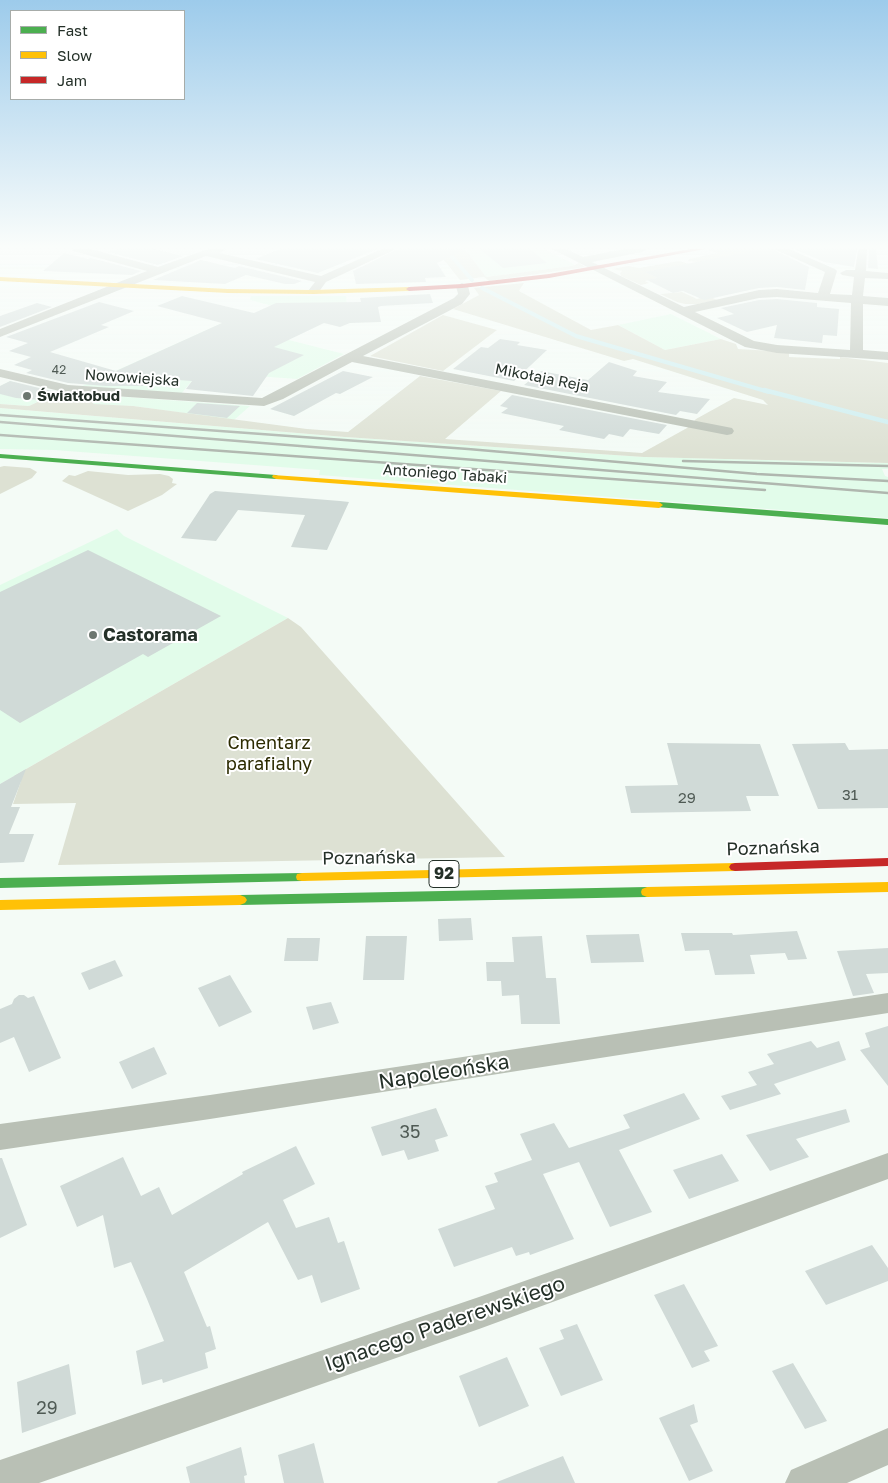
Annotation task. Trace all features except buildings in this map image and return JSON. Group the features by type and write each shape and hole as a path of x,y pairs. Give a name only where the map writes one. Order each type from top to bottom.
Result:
{"street":[{"path":"0,333 38,318"},
{"path":"351,358 426,318"},
{"path":"697,318 745,342 759,346 888,356"},
{"path":"856,318 856,354"},
{"name":"Nowowiejska","path":"0,373 68,389 264,402 351,358"},
{"name":"Mikołaja Reja","path":"351,358 727,431"},
{"name":"Antoniego Tabaki","path":"0,456 888,522"},
{"name":"Poznańska","path":"0,883 506,873 888,862"},
{"name":"92","path":"0,904 888,887"},
{"name":"Napoleońska","path":"0,1137 230,1104 888,1003"},
{"name":"Ignacego Paderewskiego","path":"0,1478 479,1313 888,1166"},
{"path":"804,1483 888,1446"}],"shaded area":[{"path":"323,318 348,318 349,323"},
{"path":"651,318 679,318 721,339 665,350 618,325"},
{"path":"222,323 344,354 297,379 199,372 181,394 82,386"},
{"path":"10,381 57,393 29,406 0,404 0,386"},
{"path":"99,395 250,406 234,420 133,406 92,405"},
{"path":"0,408 345,437 644,457 888,463 888,469 882,469 885,476 888,477 888,518 319,475 320,470 54,450 0,449"},
{"path":"117,529 124,536 288,618 0,784 0,585"}],"green space":[{"path":"437,318 455,318 497,330 443,371 370,356"},
{"path":"483,318 569,318 591,330 618,325 665,350 721,339 736,344 738,349 789,352 789,357 840,359 840,357 888,363 888,463 644,457 345,437 0,408 0,404 29,406 57,393 99,395 93,404 133,406 307,429 348,432 420,376 501,391 445,439 642,453 687,428 696,419 734,398 768,405 763,400 633,359 624,361"},
{"path":"0,467 30,468 37,472 32,478 0,494"},
{"path":"88,471 128,475 160,474 169,476 173,479 172,483 177,484 162,495 128,511 62,481 69,475 75,476"},
{"name":"Cmentarz parafialny","path":"288,618 301,627 505,857 58,865 76,803 13,804 21,781 14,776"}],"waterway":[{"path":"541,318 576,336 769,392"},
{"path":"764,390 888,422"}],"railway":[{"path":"0,415 468,449 757,474 888,481"},
{"path":"0,422 888,493"},
{"path":"0,435 765,490"},
{"path":"683,461 888,466"}],"traffic: fast":[{"path":"0,456 276,477"},
{"path":"659,505 888,522"},
{"path":"0,883 302,877"},
{"path":"240,900 647,892"}],"traffic: slow":[{"path":"276,477 659,505"},
{"path":"302,877 735,867"},
{"path":"647,892 888,887"},
{"path":"0,905 240,900"}],"traffic: jam":[{"path":"735,867 888,862"}],"place":[{"name":"Światłobud","path":"27,396"},
{"name":"Castorama","path":"93,635"}]}
